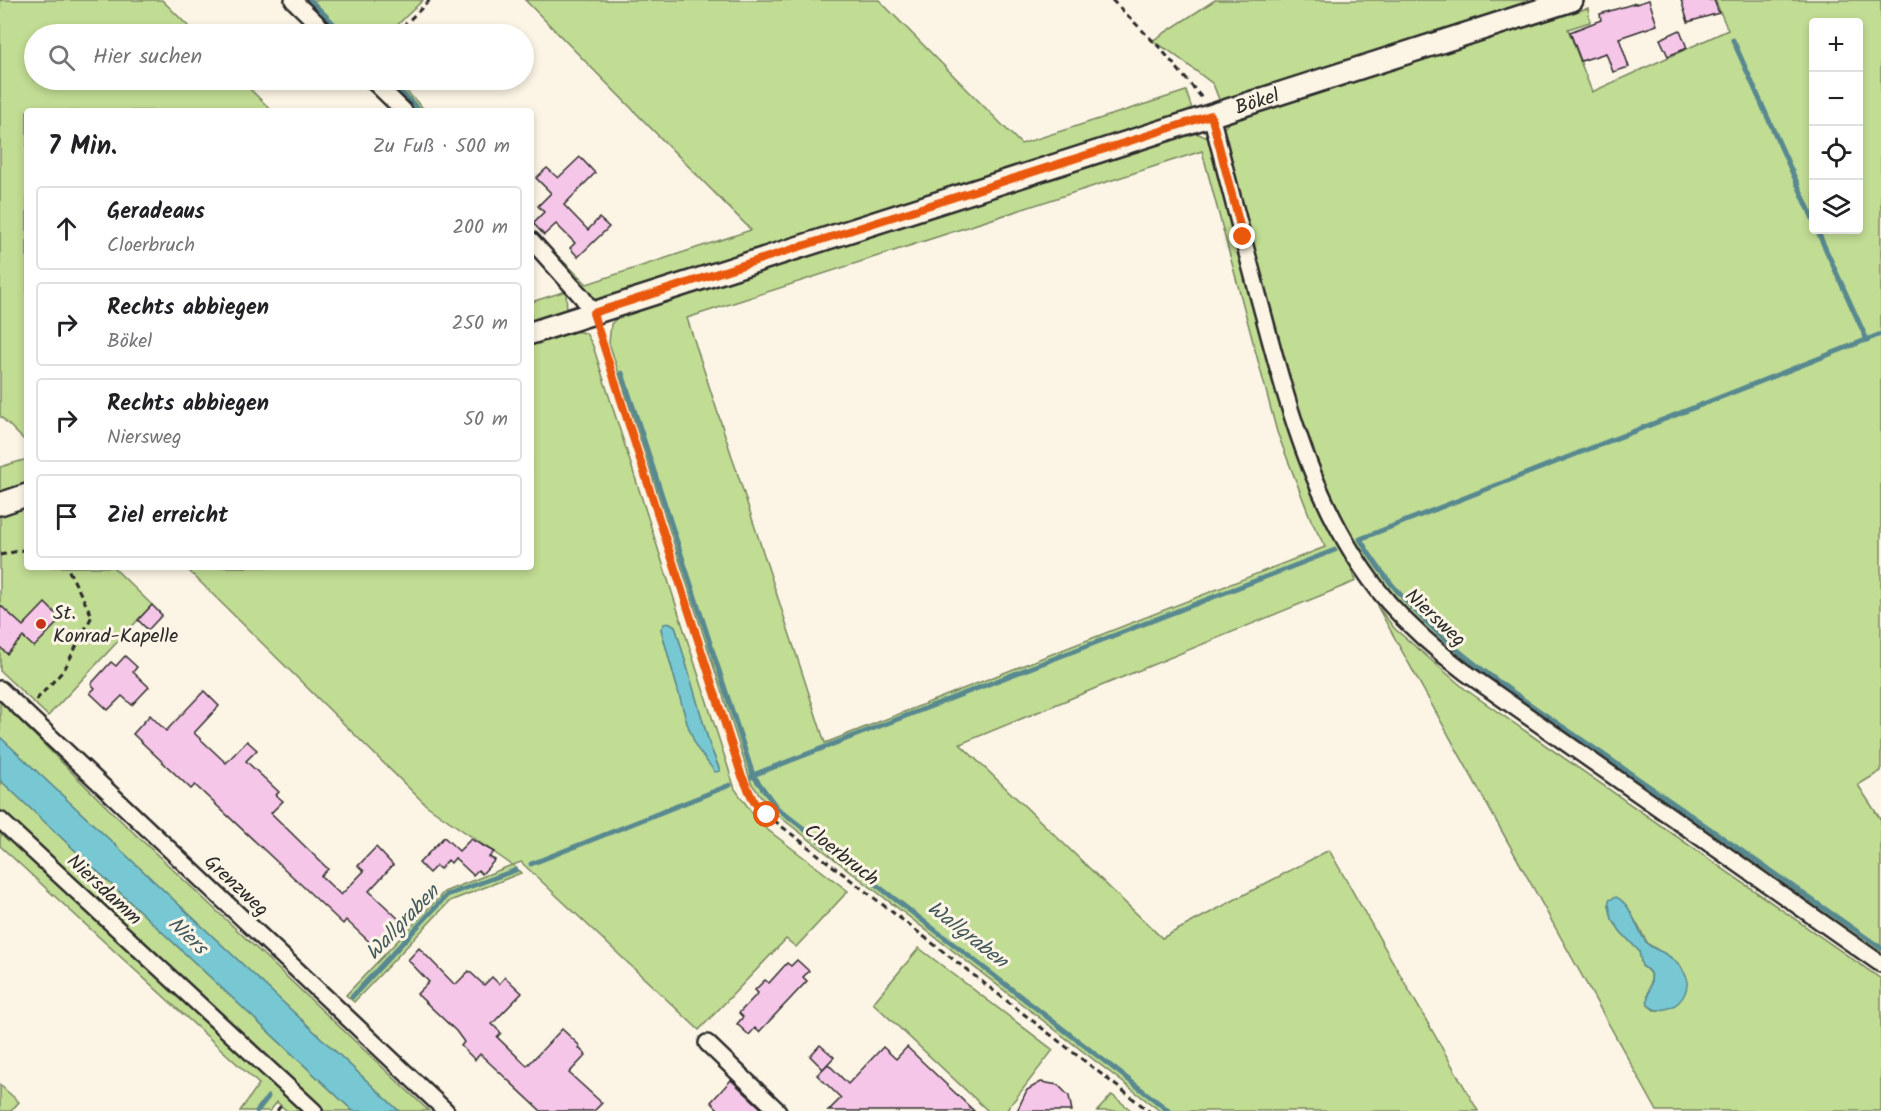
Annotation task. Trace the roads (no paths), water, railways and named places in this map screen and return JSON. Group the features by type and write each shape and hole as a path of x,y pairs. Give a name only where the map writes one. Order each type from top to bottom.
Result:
{"main road":[{"name":"Bökel","path":"534,332 1572,0"},
{"path":"0,504 24,496"}],"street":[{"path":"293,0 318,24"},
{"path":"382,90 401,108"},
{"name":"Niersweg","path":"1211,115 1280,376 1300,440 1334,518 1360,563 1387,600 1420,635 1465,672 1881,964"},
{"path":"534,243 582,297 593,313"},
{"name":"Grenzweg","path":"0,689 446,1111"},
{"name":"Niersdamm","path":"0,820 314,1111"},
{"path":"706,1043 778,1111"}],"water":[{"path":"670,623 675,626 710,746 720,771 715,772 696,747 687,723 661,629 664,624"},
{"name":"Niers","path":"0,737 399,1111 353,1111 0,780"},
{"path":"1616,897 1630,911 1647,943 1673,959 1683,971 1687,981 1686,990 1681,1000 1672,1007 1658,1010 1648,1005 1651,974 1642,966 1639,951 1612,919 1609,900"}],"waterway":[{"path":"310,0 334,24"},
{"path":"1733,40 1809,210"},
{"path":"399,90 417,108"},
{"path":"1819,234 1867,340"},
{"path":"1881,334 1360,539 1384,575 1412,607 1476,665 1881,948"},
{"path":"622,373 753,775 1335,550"},
{"name":"Wallgraben","path":"752,777 753,775 777,808 1169,1111"},
{"name":"Wallgraben","path":"531,864 730,785"},
{"name":"Wallgraben","path":"352,997 447,895 516,870"},
{"path":"257,1111 268,1097"}],"place":[{"name":"St. Konrad-Kapelle","path":"41,624"}]}
